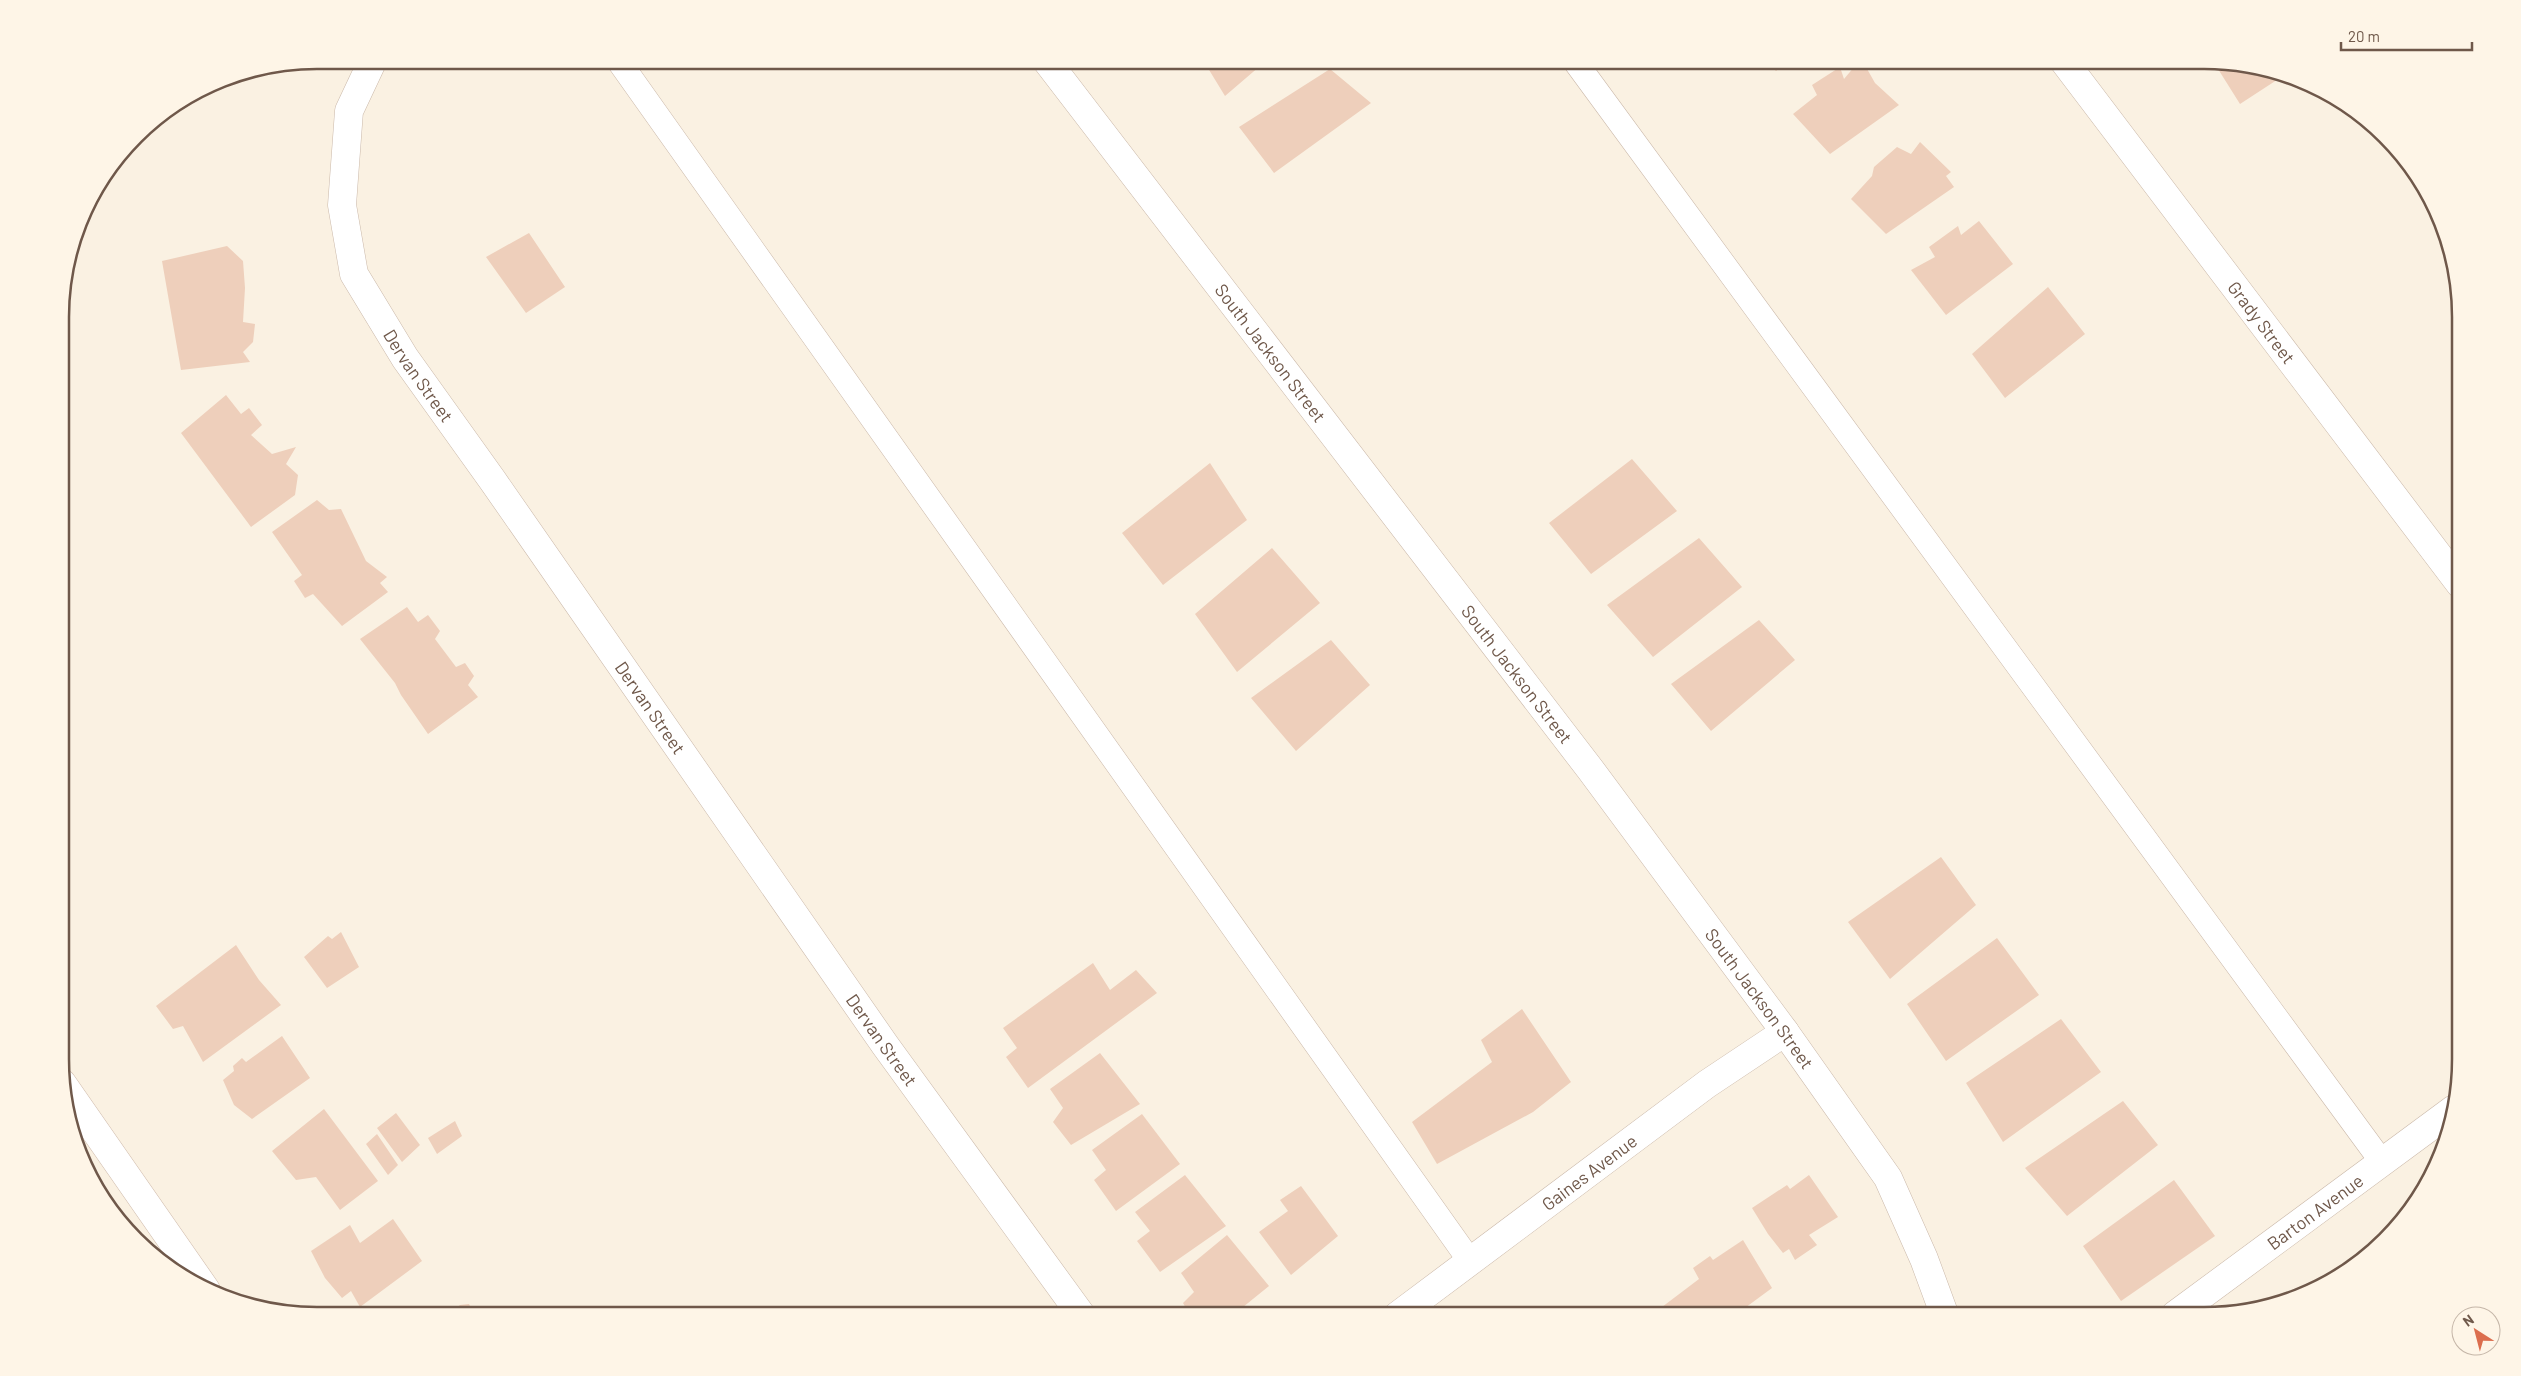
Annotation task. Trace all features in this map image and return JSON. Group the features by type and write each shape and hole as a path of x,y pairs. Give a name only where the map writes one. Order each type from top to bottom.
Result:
{"street":[{"name":"Dervan Street","path":"369,69 349,111 342,205 354,274 405,358 499,489 885,1045 1075,1307"},
{"name":"South Jackson Street","path":"1053,69 1590,769 1785,1032 1888,1178 1924,1259 1942,1307"},
{"name":"Grady Street","path":"2071,69 2452,573"},
{"name":"Gaines Avenue","path":"1409,1307 1707,1084 1785,1032"},
{"path":"72,1097 196,1276"},
{"name":"Barton Avenue","path":"2187,1307 2445,1116"}],"lane":[{"path":"624,69 1470,1262"},
{"path":"1581,69 2382,1162"}],"building":[{"path":"1208,69 1256,69 1225,96"},
{"path":"1330,69 1371,103 1274,173 1239,127"},
{"path":"1837,69 1841,69 1844,79 1852,69 1867,69 1875,83 1899,105 1830,154 1793,114 1817,95 1812,85"},
{"path":"2218,69 2277,80 2240,104"},
{"path":"1920,142 1951,172 1946,176 1954,187 1886,234 1851,199 1872,176 1874,167 1897,147 1911,154"},
{"path":"1979,221 2013,264 1946,315 1911,270 1935,257 1929,247 1958,226 1961,235"},
{"path":"529,233 565,287 526,313 486,257"},
{"path":"227,246 243,261 245,288 243,322 255,324 253,342 243,352 250,362 181,370 162,261"},
{"path":"2048,287 2085,334 2005,398 1972,354"},
{"path":"226,395 241,414 249,408 262,425 251,435 272,454 296,447 286,464 298,475 295,495 251,527 181,433"},
{"path":"1632,459 1677,511 1591,574 1549,523"},
{"path":"1210,463 1247,520 1163,585 1122,533"},
{"path":"317,500 329,510 341,509 366,561 387,577 380,583 388,592 342,626 313,594 305,598 294,581 302,575 272,532"},
{"path":"1699,538 1742,587 1653,657 1607,605"},
{"path":"1272,548 1320,603 1237,672 1195,614"},
{"path":"407,607 418,622 428,615 440,631 435,639 456,667 465,663 474,676 468,685 478,697 428,734 395,683 360,639"},
{"path":"1759,620 1795,660 1711,731 1671,684"},
{"path":"1331,640 1370,685 1296,751 1251,698"},
{"path":"1941,857 1976,905 1890,979 1848,922"},
{"path":"341,932 359,967 327,988 304,957 328,936 332,939"},
{"path":"1997,938 2039,995 1946,1061 1907,1004"},
{"path":"236,945 259,980 281,1005 203,1062 183,1026 173,1029 156,1006"},
{"path":"1093,963 1110,990 1136,970 1157,993 1028,1088 1006,1057 1017,1048 1003,1028"},
{"path":"1522,1009 1571,1082 1533,1112 1437,1164 1412,1122 1492,1062 1481,1040"},
{"path":"2061,1019 2101,1072 2003,1142 1966,1083"},
{"path":"282,1036 310,1078 252,1119 234,1105 223,1080 234,1071 233,1066 242,1058 246,1062"},
{"path":"1100,1053 1140,1104 1071,1145 1053,1122 1063,1108 1050,1089"},
{"path":"2123,1101 2158,1145 2067,1216 2025,1168"},
{"path":"324,1109 378,1181 340,1210 316,1177 296,1180 272,1151"},
{"path":"396,1113 420,1145 402,1162 377,1128"},
{"path":"1142,1114 1180,1164 1116,1211 1094,1180 1106,1170 1092,1150"},
{"path":"455,1121 462,1136 437,1154 428,1138"},
{"path":"377,1134 398,1165 388,1175 366,1144"},
{"path":"1185,1175 1226,1226 1160,1272 1137,1241 1150,1231 1135,1212"},
{"path":"1809,1175 1838,1217 1809,1235 1817,1245 1795,1260 1789,1249 1783,1253 1768,1234 1752,1208 1787,1185 1790,1189"},
{"path":"2174,1180 2215,1236 2121,1301 2083,1246"},
{"path":"1301,1186 1338,1236 1291,1275 1259,1232 1288,1211 1280,1200"},
{"path":"393,1219 422,1261 360,1307 351,1291 342,1298 325,1278 311,1251 350,1225 360,1243"},
{"path":"1227,1235 1269,1286 1243,1307 1185,1307 1183,1303 1194,1292 1181,1273"},
{"path":"1743,1240 1772,1288 1746,1307 1662,1307 1699,1279 1693,1268 1710,1256 1713,1260"},
{"path":"469,1304 470,1307 457,1307"}]}
